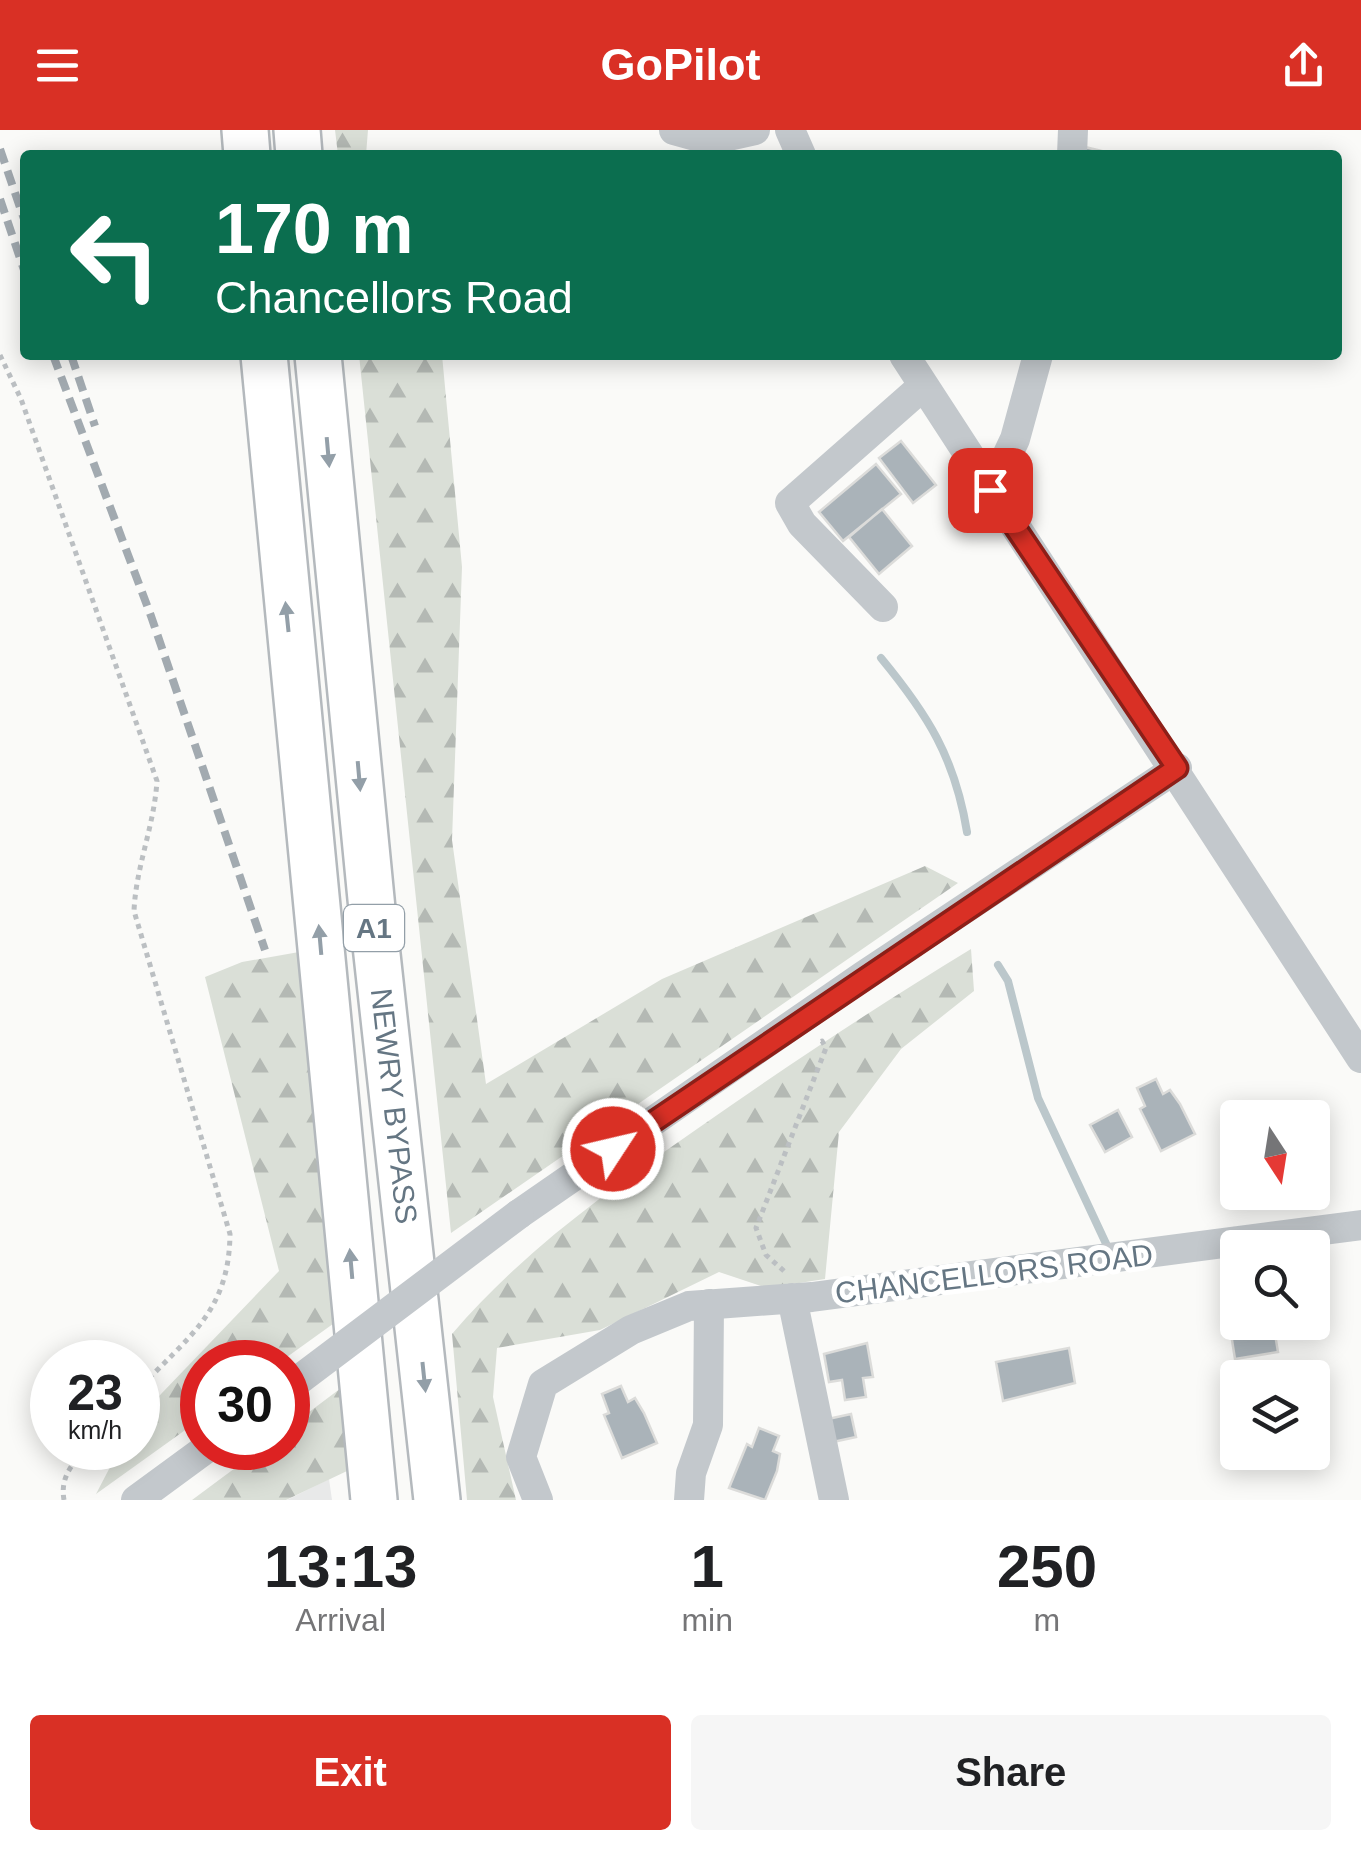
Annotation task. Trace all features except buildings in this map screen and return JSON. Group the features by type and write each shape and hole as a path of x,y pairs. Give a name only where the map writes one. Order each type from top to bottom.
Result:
{"highway":[{"name":"NEWRY BYPASS","path":"264,360 374,1500"},
{"name":"NEWRY BYPASS","path":"318,360 372,909 437,1500"}],"street":[{"path":"674,130 710,140 755,130"},
{"path":"907,360 1177,768 1361,1058"},
{"path":"990,490 1014,438 1037,360"},
{"path":"883,607 802,524 790,503 923,386"},
{"path":"310,1371 519,1214 863,976 1177,768"},
{"name":"CHANCELLORS ROAD","path":"538,1500 521,1457 542,1384 631,1330 689,1306 802,1298 1361,1225"},
{"path":"802,1298 834,1500"},
{"path":"689,1500 692,1473 708,1425 709,1304"},
{"path":"136,1500 180,1468"}],"path":[{"path":"0,356 22,399 157,781 154,821 136,870 134,911 230,1234 230,1268 222,1295 160,1365"},
{"path":"802,1298 766,1256 756,1228 826,1048 822,1041 806,1051"},
{"path":"64,1500 62,1488 67,1470"}],"shaded area":[{"path":"329,1479 332,1500 287,1500"}],"green space":[{"path":"335,130 368,130 366,150 337,150"},
{"path":"360,360 442,360 462,567 452,840 486,1084 662,979 925,866 958,883 451,1233"},
{"path":"971,949 974,991 901,1049 839,1132 825,1279 767,1288 719,1272 600,1330 497,1348 493,1397 516,1500 467,1500 452,1334 479,1304 537,1249 631,1176 798,1059"},
{"path":"299,952 344,1316 310,1340 213,1340 279,1271 205,977 242,962"},
{"path":"180,1374 180,1434 160,1448 160,1395"},
{"path":"341,1388 347,1471 286,1500 192,1500 232,1470 310,1470 310,1411"},
{"path":"109,1470 129,1470 96,1494"}],"waterway":[{"path":"881,658 913,699 947,759 967,832"},
{"path":"998,965 1008,981 1038,1098 1109,1250"}],"railway":[{"path":"0,149 20,207"},
{"path":"0,199 20,258"},
{"path":"55,360 151,616 265,950"},
{"path":"73,360 95,426"}],"route":[{"path":"613,1149 863,976 1177,768 990,490"}]}
